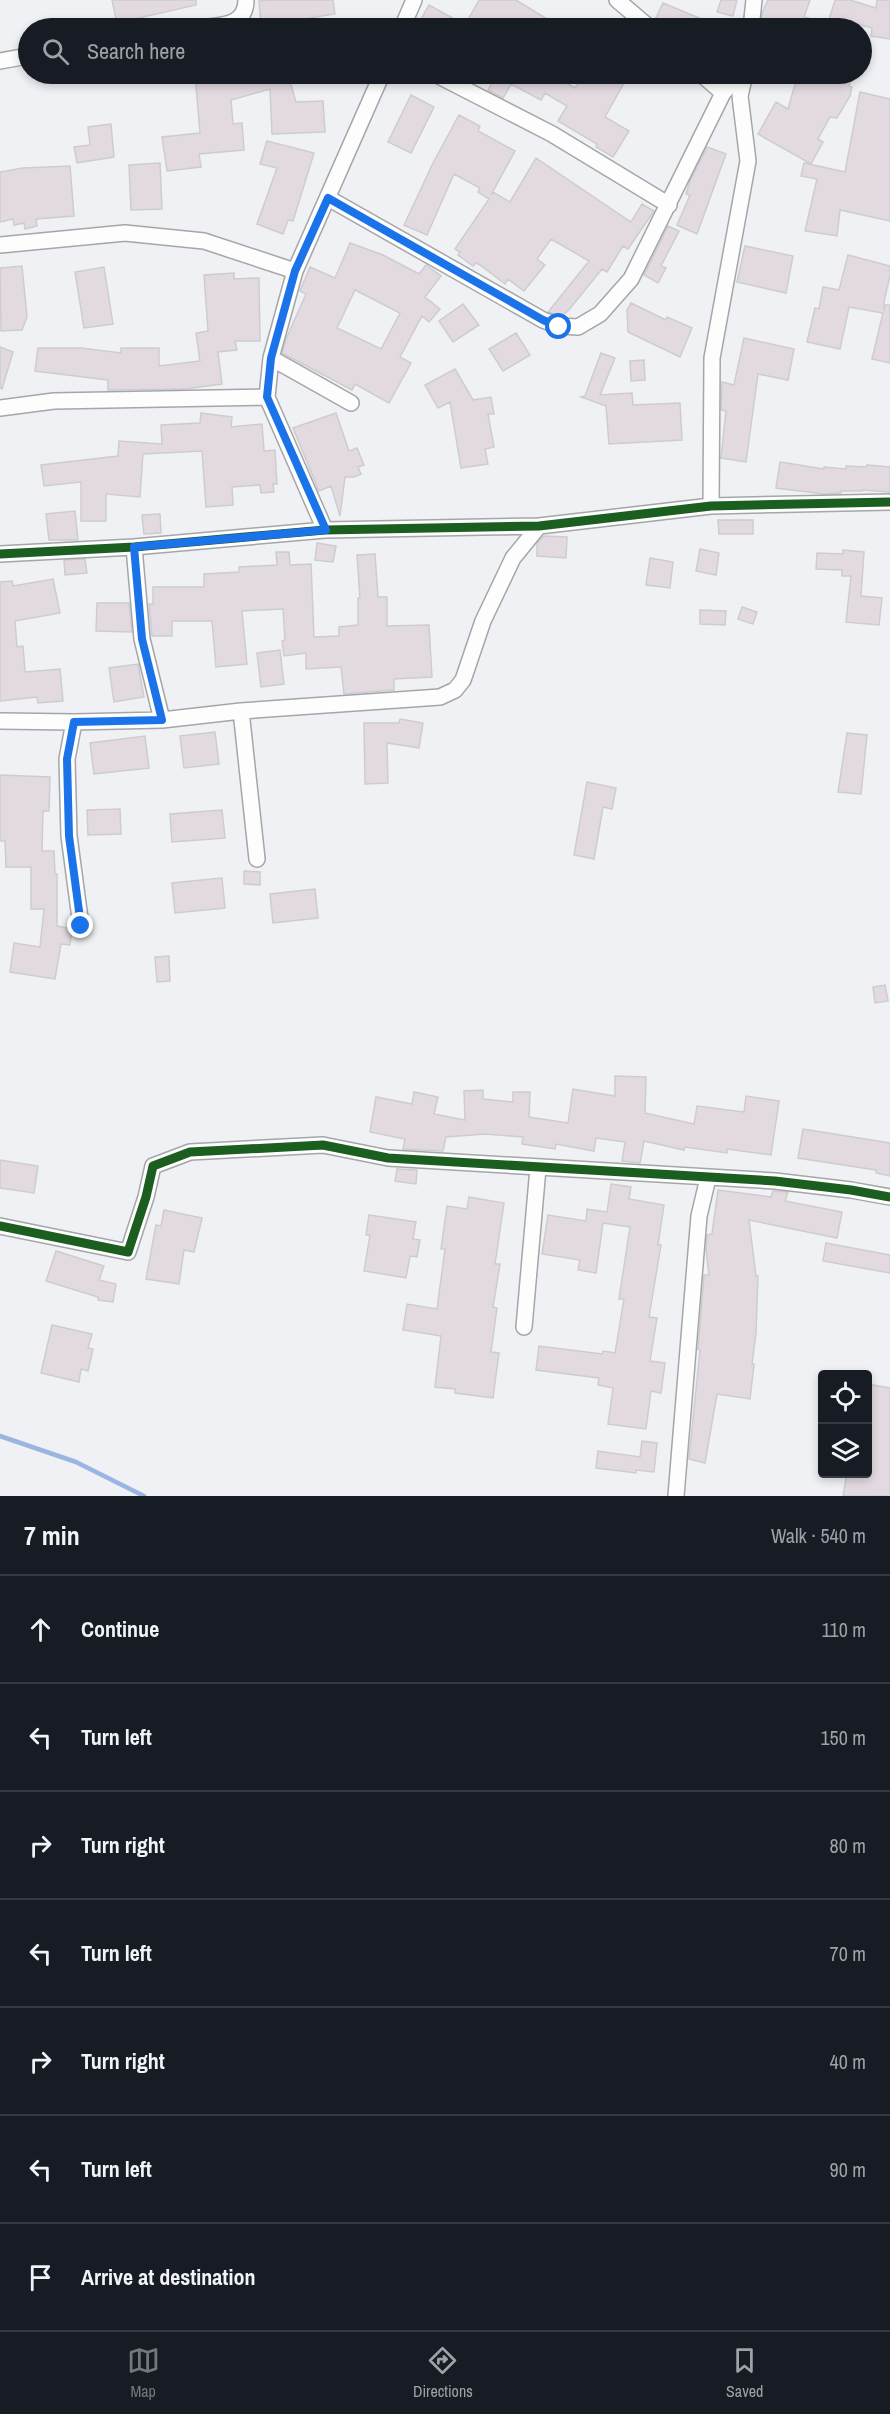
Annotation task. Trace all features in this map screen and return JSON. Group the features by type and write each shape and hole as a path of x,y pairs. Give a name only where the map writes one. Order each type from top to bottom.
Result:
{"street":[{"path":"242,18 246,0"},
{"path":"406,18 414,0"},
{"path":"617,0 638,18"},
{"path":"752,18 754,0"},
{"path":"0,61 18,58"},
{"path":"326,530 267,397 271,358 295,271 378,84"},
{"path":"454,84 552,134 669,205"},
{"path":"713,84 723,93"},
{"path":"328,198 543,320 559,327 578,327 600,314 631,279 723,93 731,84"},
{"path":"711,506 712,358 748,161 740,96 743,84"},
{"path":"0,245 125,233 204,241 295,271"},
{"path":"271,358 351,403"},
{"path":"0,408 54,400 267,397"},
{"path":"0,554 134,547 326,530 539,526 711,506 890,502"},
{"path":"0,721 162,720 241,711 440,697 455,690 464,680 483,621 513,558 539,526"},
{"path":"134,547 142,639 162,720"},
{"path":"241,711 257,859"},
{"path":"74,722 67,759 69,836 81,926"},
{"path":"0,1226 128,1252 153,1166 190,1152 323,1145 387,1158 775,1181 890,1197"},
{"path":"524,1327 538,1168"},
{"path":"676,1496 693,1275 699,1216 708,1178"}],"building":[{"path":"112,0 196,0 196,5 139,18 116,18"},
{"path":"333,0 335,14 310,18 260,18 259,1"},
{"path":"479,0 516,0 546,18 469,18"},
{"path":"721,0 737,0 733,16 717,12"},
{"path":"768,0 810,0 804,17 808,18 762,18"},
{"path":"835,0 850,0 876,8 877,0 890,0 890,39 872,36 872,18 830,18"},
{"path":"663,3 699,18 656,18"},
{"path":"429,5 452,18 422,18"},
{"path":"196,84 291,84 296,102 323,101 325,132 272,134 270,89 231,100 233,124 242,123 244,150 199,154 201,167 167,171 162,137 200,133"},
{"path":"491,84 511,84 503,98 488,90"},
{"path":"511,84 568,84 575,88 578,84 623,84 605,117 629,131 613,157 596,147 597,144 558,121 567,106 545,93 541,100"},
{"path":"795,84 850,84 852,87 850,96 837,118 830,117 818,139 823,142 811,164 758,134 776,102 788,109"},
{"path":"860,92 890,99 890,221 840,210 837,236 805,231 817,179 801,176 804,163 845,172"},
{"path":"411,95 434,107 411,153 388,142"},
{"path":"459,115 480,126 478,131 515,151 491,195 493,192 510,202 536,158 631,222 642,204 654,211 628,249 623,246 607,272 602,269 568,311 561,316 548,312 589,261 551,239 537,259 545,265 524,291 508,279 505,284 480,265 476,263 473,266 458,255 460,252 455,249 489,199 478,192 480,188 454,174 427,235 404,225"},
{"path":"111,124 114,157 77,163 74,147 90,145 88,127"},
{"path":"267,141 314,153 293,221 288,220 283,234 257,224 277,168 260,164"},
{"path":"707,147 726,154 697,234 677,225 690,195 686,194 690,181"},
{"path":"160,163 162,209 131,210 129,165"},
{"path":"70,166 74,216 36,219 37,226 25,229 24,223 14,225 13,219 0,222 0,172 23,168"},
{"path":"668,226 679,231 661,266 666,268 658,283 644,275"},
{"path":"350,243 383,255 419,274 426,265 441,276 425,297 440,309 429,322 422,316 400,357 411,363 389,403 355,384 352,390 282,353 306,294 300,291 310,267 335,278","holes":["355,290 400,313 381,349 337,328"]},
{"path":"745,246 793,256 786,293 737,282"},
{"path":"848,255 890,266 884,311 885,305 890,305 890,363 872,359 883,313 849,307 840,349 807,342 815,308 819,309 823,287 839,290"},
{"path":"22,266 27,317 22,330 1,331 0,268"},
{"path":"104,267 113,324 84,328 75,272"},
{"path":"234,273 234,279 259,278 260,341 235,341 237,350 218,352 222,384 185,389 108,390 108,380 35,371 38,348 81,348 121,353 121,348 159,348 159,366 200,361 196,333 208,331 204,275"},
{"path":"631,303 666,320 667,317 692,328 680,357 628,332 627,310"},
{"path":"463,304 479,325 453,342 439,321"},
{"path":"516,333 530,355 503,371 489,349"},
{"path":"744,338 794,349 788,380 758,374 746,462 721,458 726,411 721,410 722,382 734,385"},
{"path":"0,347 13,352 2,389 0,388"},
{"path":"601,353 615,358 600,395 632,393 633,405 680,403 682,440 609,444 606,406 581,397 585,396"},
{"path":"644,360 645,380 631,381 630,361"},
{"path":"455,369 473,400 491,397 494,414 488,414 494,447 485,449 488,464 461,468 450,402 438,408 425,385"},
{"path":"201,413 232,417 231,427 262,424 264,451 275,450 277,484 273,484 274,492 261,493 260,485 232,487 233,505 206,507 202,451 143,454 140,497 106,494 106,521 81,521 81,482 44,486 41,465 118,456 119,441 162,444 161,425 200,423"},
{"path":"336,413 349,451 357,448 364,465 358,467 361,474 345,477 340,516 331,486 319,491 293,428"},
{"path":"780,462 824,469 824,467 846,469 846,466 866,467 867,465 890,467 890,492 862,490 824,494 776,488"},
{"path":"75,511 78,540 49,540 46,514"},
{"path":"160,514 161,533 144,534 142,515"},
{"path":"718,520 753,520 753,534 719,534"},
{"path":"544,536 567,537 566,558 537,556 537,543"},
{"path":"317,543 336,546 333,562 315,560"},
{"path":"700,549 719,553 716,575 696,571"},
{"path":"843,550 864,552 861,596 882,598 879,625 846,622 851,576 842,576 842,570 816,569 817,553 843,554"},
{"path":"276,552 289,552 290,565 311,564 314,637 339,636 339,627 358,625 358,598 360,598 357,555 375,554 378,597 387,597 387,626 429,625 432,677 394,679 394,690 344,694 341,667 306,669 306,653 284,656 283,609 242,611 247,664 216,667 212,621 172,621 172,636 152,636 149,604 153,604 153,587 204,587 204,574 239,572 239,567 277,565"},
{"path":"650,558 673,562 670,588 646,585"},
{"path":"85,559 87,573 65,575 64,560"},
{"path":"53,579 60,613 15,621 17,647 23,646 25,672 60,669 63,701 38,703 37,697 0,701 0,582 12,581 13,586"},
{"path":"97,603 129,603 132,632 96,631"},
{"path":"742,607 757,612 753,624 738,619"},
{"path":"700,610 726,611 725,625 700,624"},
{"path":"280,650 284,684 261,687 257,653"},
{"path":"138,664 144,697 114,702 109,668"},
{"path":"400,719 423,723 419,748 387,743 388,783 365,784 364,723 399,723"},
{"path":"215,732 219,764 184,768 180,736"},
{"path":"847,733 867,735 861,794 838,792"},
{"path":"145,736 149,768 94,774 90,743"},
{"path":"0,775 50,777 49,811 43,811 42,851 54,851 55,874 57,874 57,926 72,929 70,945 61,944 55,979 10,972 14,943 40,947 44,909 31,909 31,867 6,867 5,841 0,841"},
{"path":"587,782 616,788 612,809 603,807 594,859 574,855"},
{"path":"120,809 121,834 88,835 87,810"},
{"path":"222,810 225,838 172,842 170,814"},
{"path":"244,871 260,872 260,885 244,884"},
{"path":"222,878 225,908 175,913 172,883"},
{"path":"315,889 318,918 273,923 270,894"},
{"path":"169,956 170,981 157,982 155,957"},
{"path":"885,985 888,1001 875,1003 873,987"},
{"path":"615,1076 646,1077 645,1113 694,1124 697,1106 744,1112 746,1096 779,1101 771,1155 727,1149 727,1153 685,1147 684,1150 644,1141 640,1163 622,1161 625,1142 596,1138 594,1151 556,1144 555,1149 522,1144 523,1137 485,1134 446,1137 443,1151 403,1149 405,1139 370,1132 376,1097 412,1104 414,1092 438,1097 434,1114 465,1120 464,1091 483,1090 483,1099 513,1102 513,1092 530,1092 529,1117 568,1123 573,1089 615,1096"},
{"path":"803,1129 890,1143 890,1176 876,1173 876,1170 798,1158"},
{"path":"0,1160 38,1166 34,1193 0,1188"},
{"path":"397,1169 417,1170 416,1184 395,1181"},
{"path":"611,1184 631,1187 629,1199 664,1205 658,1245 661,1245 649,1317 657,1318 650,1361 665,1363 661,1393 651,1391 646,1429 608,1424 613,1388 598,1385 599,1378 536,1370 539,1346 602,1354 603,1351 615,1353 624,1299 619,1299 630,1227 603,1223 596,1273 578,1270 580,1260 542,1254 548,1215 586,1221 587,1209 607,1212"},
{"path":"718,1190 771,1197 773,1191 788,1192 785,1201 842,1212 837,1238 749,1220 756,1276 758,1276 750,1399 717,1394 705,1463 689,1459 700,1350 698,1349 704,1275 709,1275 707,1235 712,1234"},
{"path":"469,1197 504,1203 495,1264 500,1264 493,1307 497,1308 491,1352 499,1353 493,1398 455,1393 455,1389 435,1387 441,1336 403,1330 407,1304 437,1309 445,1249 441,1249 447,1206 467,1209"},
{"path":"164,1210 202,1218 194,1252 184,1250 179,1284 146,1279 156,1225 161,1226"},
{"path":"369,1215 416,1222 413,1239 420,1240 417,1257 410,1256 406,1278 364,1271 370,1235 366,1235"},
{"path":"826,1243 890,1255 890,1273 823,1261"},
{"path":"56,1251 104,1266 99,1280 116,1284 113,1302 98,1300 98,1297 46,1281"},
{"path":"52,1325 92,1334 88,1348 93,1349 88,1371 81,1369 79,1382 41,1373"},
{"path":"872,1385 890,1388 890,1496 843,1496 846,1478 872,1478"},
{"path":"642,1441 657,1443 654,1472 636,1470 636,1473 596,1468 598,1451 640,1457"}],"waterway":[{"path":"0,1436 76,1462 144,1496"}],"cycle path":[{"path":"0,554 134,547 325,530 539,526 711,506 890,502"},
{"path":"0,1226 128,1252 146,1197 153,1166 190,1152 323,1145 388,1158 775,1181 890,1197"}],"route":[{"path":"81,926 69,836 67,759 74,722 162,720 142,639 134,547 326,530 267,397 271,358 295,271 328,198 559,327"}]}
